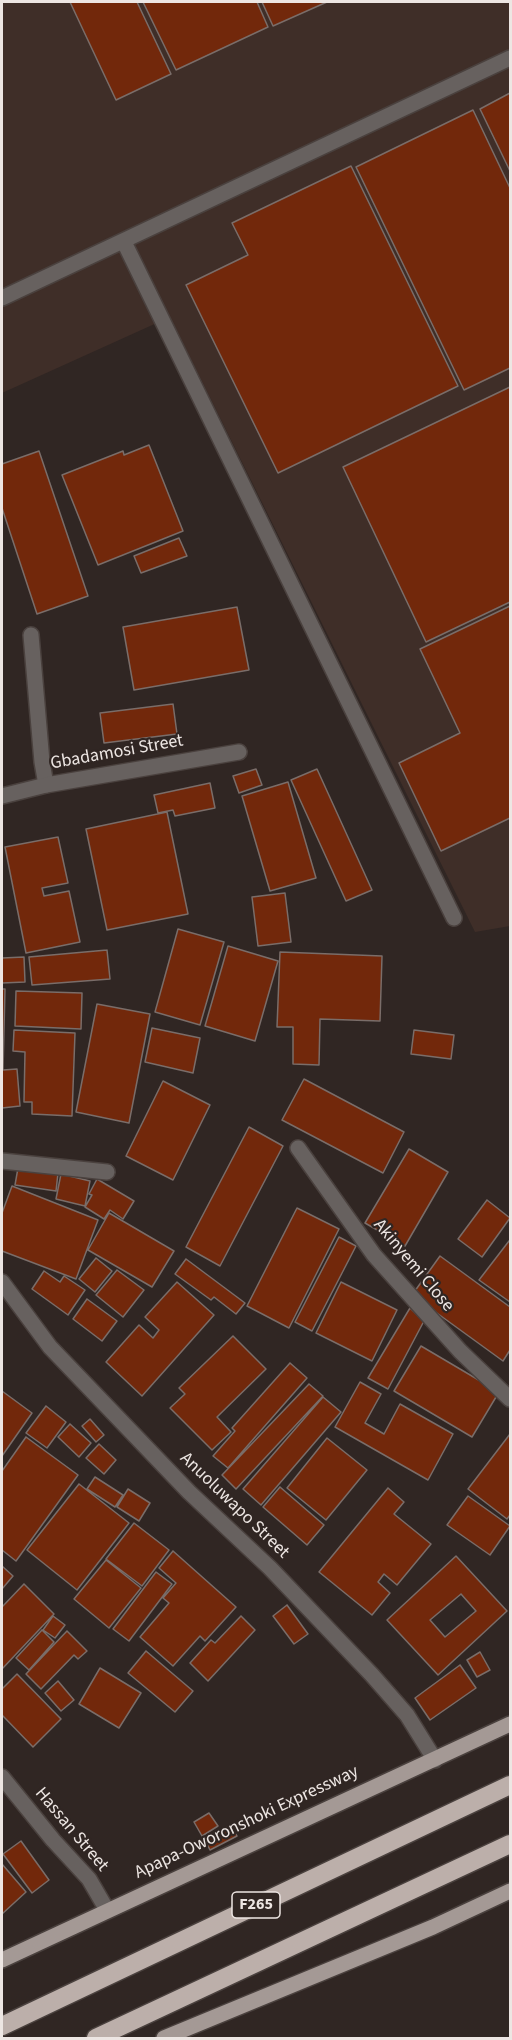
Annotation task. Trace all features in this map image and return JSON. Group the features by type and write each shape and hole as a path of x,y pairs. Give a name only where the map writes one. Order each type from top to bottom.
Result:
{"highway":[{"name":"F265","path":"2,2026 510,1785"},
{"path":"96,2038 510,1844"}],"main road":[{"name":"Apapa-Oworonshoki Expressway","path":"2,1960 510,1724"},
{"path":"164,2038 433,1927 510,1891"}],"street":[{"path":"2,298 510,58"},
{"path":"124,242 454,918"},
{"path":"31,635 46,785"},
{"name":"Gbadamosi Street","path":"2,796 46,785 239,752"},
{"name":"Akinyemi Close","path":"298,1148 374,1255 460,1351 510,1399"},
{"path":"2,1161 107,1172"},
{"name":"Anuoluwapo Street","path":"2,1282 51,1347 189,1492 270,1568 372,1675 407,1715 435,1760"},
{"name":"Hassan Street","path":"2,1777 53,1840 89,1879 107,1910"}],"shaded area":[{"path":"2,2 510,2 510,926 475,932 170,317 2,393"}],"building":[{"path":"70,2 137,2 171,74 116,100"},
{"path":"143,2 257,2 268,27 176,70"},
{"path":"262,2 327,2 273,26"},
{"path":"510,93 510,171 480,109"},
{"path":"473,110 510,188 510,368 464,390 356,167"},
{"path":"351,166 458,386 278,473 186,285 248,255 232,223"},
{"path":"510,387 510,602 426,642 343,467"},
{"path":"149,445 183,531 98,565 62,475 123,451 124,455"},
{"path":"39,451 88,596 37,614 2,508 2,464"},
{"path":"179,538 187,556 141,573 134,556"},
{"path":"510,606 510,818 441,851 399,763 460,733 420,649"},
{"path":"237,607 249,670 134,690 123,627"},
{"path":"173,704 177,734 104,743 100,713"},
{"path":"256,769 262,785 239,793 233,776"},
{"path":"317,769 372,890 346,901 291,780"},
{"path":"288,782 316,878 270,891 242,796"},
{"path":"210,783 215,808 175,816 173,810 158,813 154,795"},
{"path":"167,812 188,914 107,930 86,829"},
{"path":"58,837 68,883 42,888 44,896 69,891 80,942 26,953 5,847"},
{"path":"285,893 291,942 258,946 252,897"},
{"path":"178,929 224,942 200,1025 155,1012"},
{"path":"228,946 278,961 255,1041 205,1026"},
{"path":"107,950 110,979 32,985 29,957"},
{"path":"280,952 382,956 380,1021 320,1019 319,1065 293,1064 293,1027 277,1027"},
{"path":"24,957 25,982 2,983 2,958"},
{"path":"2,989 5,989 3,1070 17,1069 20,1106 2,1108"},
{"path":"16,991 82,993 81,1029 15,1026"},
{"path":"97,1004 150,1014 129,1123 76,1112"},
{"path":"152,1028 200,1038 193,1073 145,1062"},
{"path":"14,1030 75,1033 72,1116 32,1114 32,1102 24,1102 25,1052 13,1051"},
{"path":"414,1030 454,1035 451,1059 411,1054"},
{"path":"304,1079 404,1132 383,1173 282,1120"},
{"path":"163,1081 210,1105 173,1180 126,1156"},
{"path":"249,1127 283,1146 220,1266 186,1247"},
{"path":"409,1149 448,1172 405,1246 365,1223"},
{"path":"18,1168 58,1173 56,1191 15,1185"},
{"path":"61,1174 90,1181 85,1206 56,1199"},
{"path":"97,1179 134,1201 123,1219 110,1210 104,1219 85,1207"},
{"path":"12,1186 98,1220 76,1279 2,1251 2,1213"},
{"path":"487,1200 510,1218 482,1257 458,1239"},
{"path":"297,1208 339,1229 289,1328 247,1306"},
{"path":"109,1213 174,1251 152,1287 88,1250"},
{"path":"339,1237 356,1246 312,1331 295,1322"},
{"path":"510,1242 510,1302 479,1280"},
{"path":"440,1256 510,1307 510,1350 503,1361 412,1295"},
{"path":"96,1258 112,1271 95,1292 79,1279"},
{"path":"186,1259 245,1303 236,1314 214,1297 211,1300 175,1274"},
{"path":"117,1270 144,1290 123,1317 96,1295"},
{"path":"44,1271 60,1282 64,1276 85,1290 68,1315 32,1289"},
{"path":"177,1282 214,1315 142,1396 106,1362 139,1325 153,1338 159,1330 145,1317"},
{"path":"341,1282 397,1310 372,1361 316,1333"},
{"path":"87,1299 117,1321 102,1341 73,1319"},
{"path":"410,1308 424,1321 388,1389 368,1378"},
{"path":"233,1336 266,1369 217,1417 231,1432 212,1450 170,1408 185,1394 179,1388"},
{"path":"421,1346 499,1392 472,1437 394,1391"},
{"path":"290,1363 307,1378 228,1468 213,1456 235,1431 232,1428"},
{"path":"360,1382 381,1394 365,1423 384,1434 400,1404 453,1434 428,1480 335,1427"},
{"path":"309,1384 323,1396 236,1489 222,1475"},
{"path":"2,1391 32,1413 2,1456"},
{"path":"323,1397 341,1412 261,1505 243,1489"},
{"path":"46,1406 66,1422 47,1448 26,1433"},
{"path":"90,1419 104,1435 96,1442 82,1426"},
{"path":"70,1424 91,1443 79,1457 58,1437"},
{"path":"510,1434 510,1515 507,1519 468,1489"},
{"path":"26,1437 78,1475 16,1561 2,1550 2,1471"},
{"path":"327,1438 367,1470 326,1520 287,1488"},
{"path":"99,1444 116,1460 104,1474 86,1458"},
{"path":"95,1477 123,1495 115,1507 87,1489"},
{"path":"79,1484 129,1523 77,1590 27,1550"},
{"path":"280,1487 324,1525 307,1545 263,1507"},
{"path":"388,1488 404,1502 394,1514 431,1544 397,1585 384,1574 378,1582 390,1593 372,1615 319,1572"},
{"path":"128,1489 150,1503 139,1521 117,1507"},
{"path":"468,1496 510,1526 490,1555 447,1525"},
{"path":"134,1523 169,1550 142,1586 106,1559"},
{"path":"173,1551 236,1607 205,1641 200,1636 173,1666 140,1637 169,1603 163,1598 176,1583 159,1568"},
{"path":"456,1556 507,1611 438,1675 387,1620","holes":["461,1594 476,1611 445,1637 430,1620"]},
{"path":"106,1560 141,1588 109,1628 74,1599"},
{"path":"2,1566 13,1576 2,1589"},
{"path":"156,1572 172,1584 129,1641 113,1629"},
{"path":"24,1584 54,1614 2,1669 2,1607"},
{"path":"287,1605 308,1634 294,1644 273,1616"},
{"path":"53,1616 65,1625 55,1638 43,1630"},
{"path":"241,1616 255,1630 208,1681 190,1663 211,1640 215,1643"},
{"path":"42,1630 54,1642 29,1670 16,1658"},
{"path":"67,1631 87,1651 78,1659 74,1655 41,1689 26,1674"},
{"path":"146,1651 193,1691 175,1712 128,1673"},
{"path":"480,1652 490,1670 477,1677 467,1660"},
{"path":"460,1665 476,1688 430,1720 415,1698"},
{"path":"100,1668 141,1693 119,1728 79,1704"},
{"path":"17,1674 61,1719 33,1747 2,1715 2,1689"},
{"path":"58,1681 74,1700 61,1711 45,1693"},
{"path":"209,1813 218,1826 202,1836 194,1822"},
{"path":"231,1825 237,1836 210,1850 205,1840"},
{"path":"21,1841 49,1880 32,1893 3,1854"},
{"path":"2,1864 26,1892 2,1914"}]}
